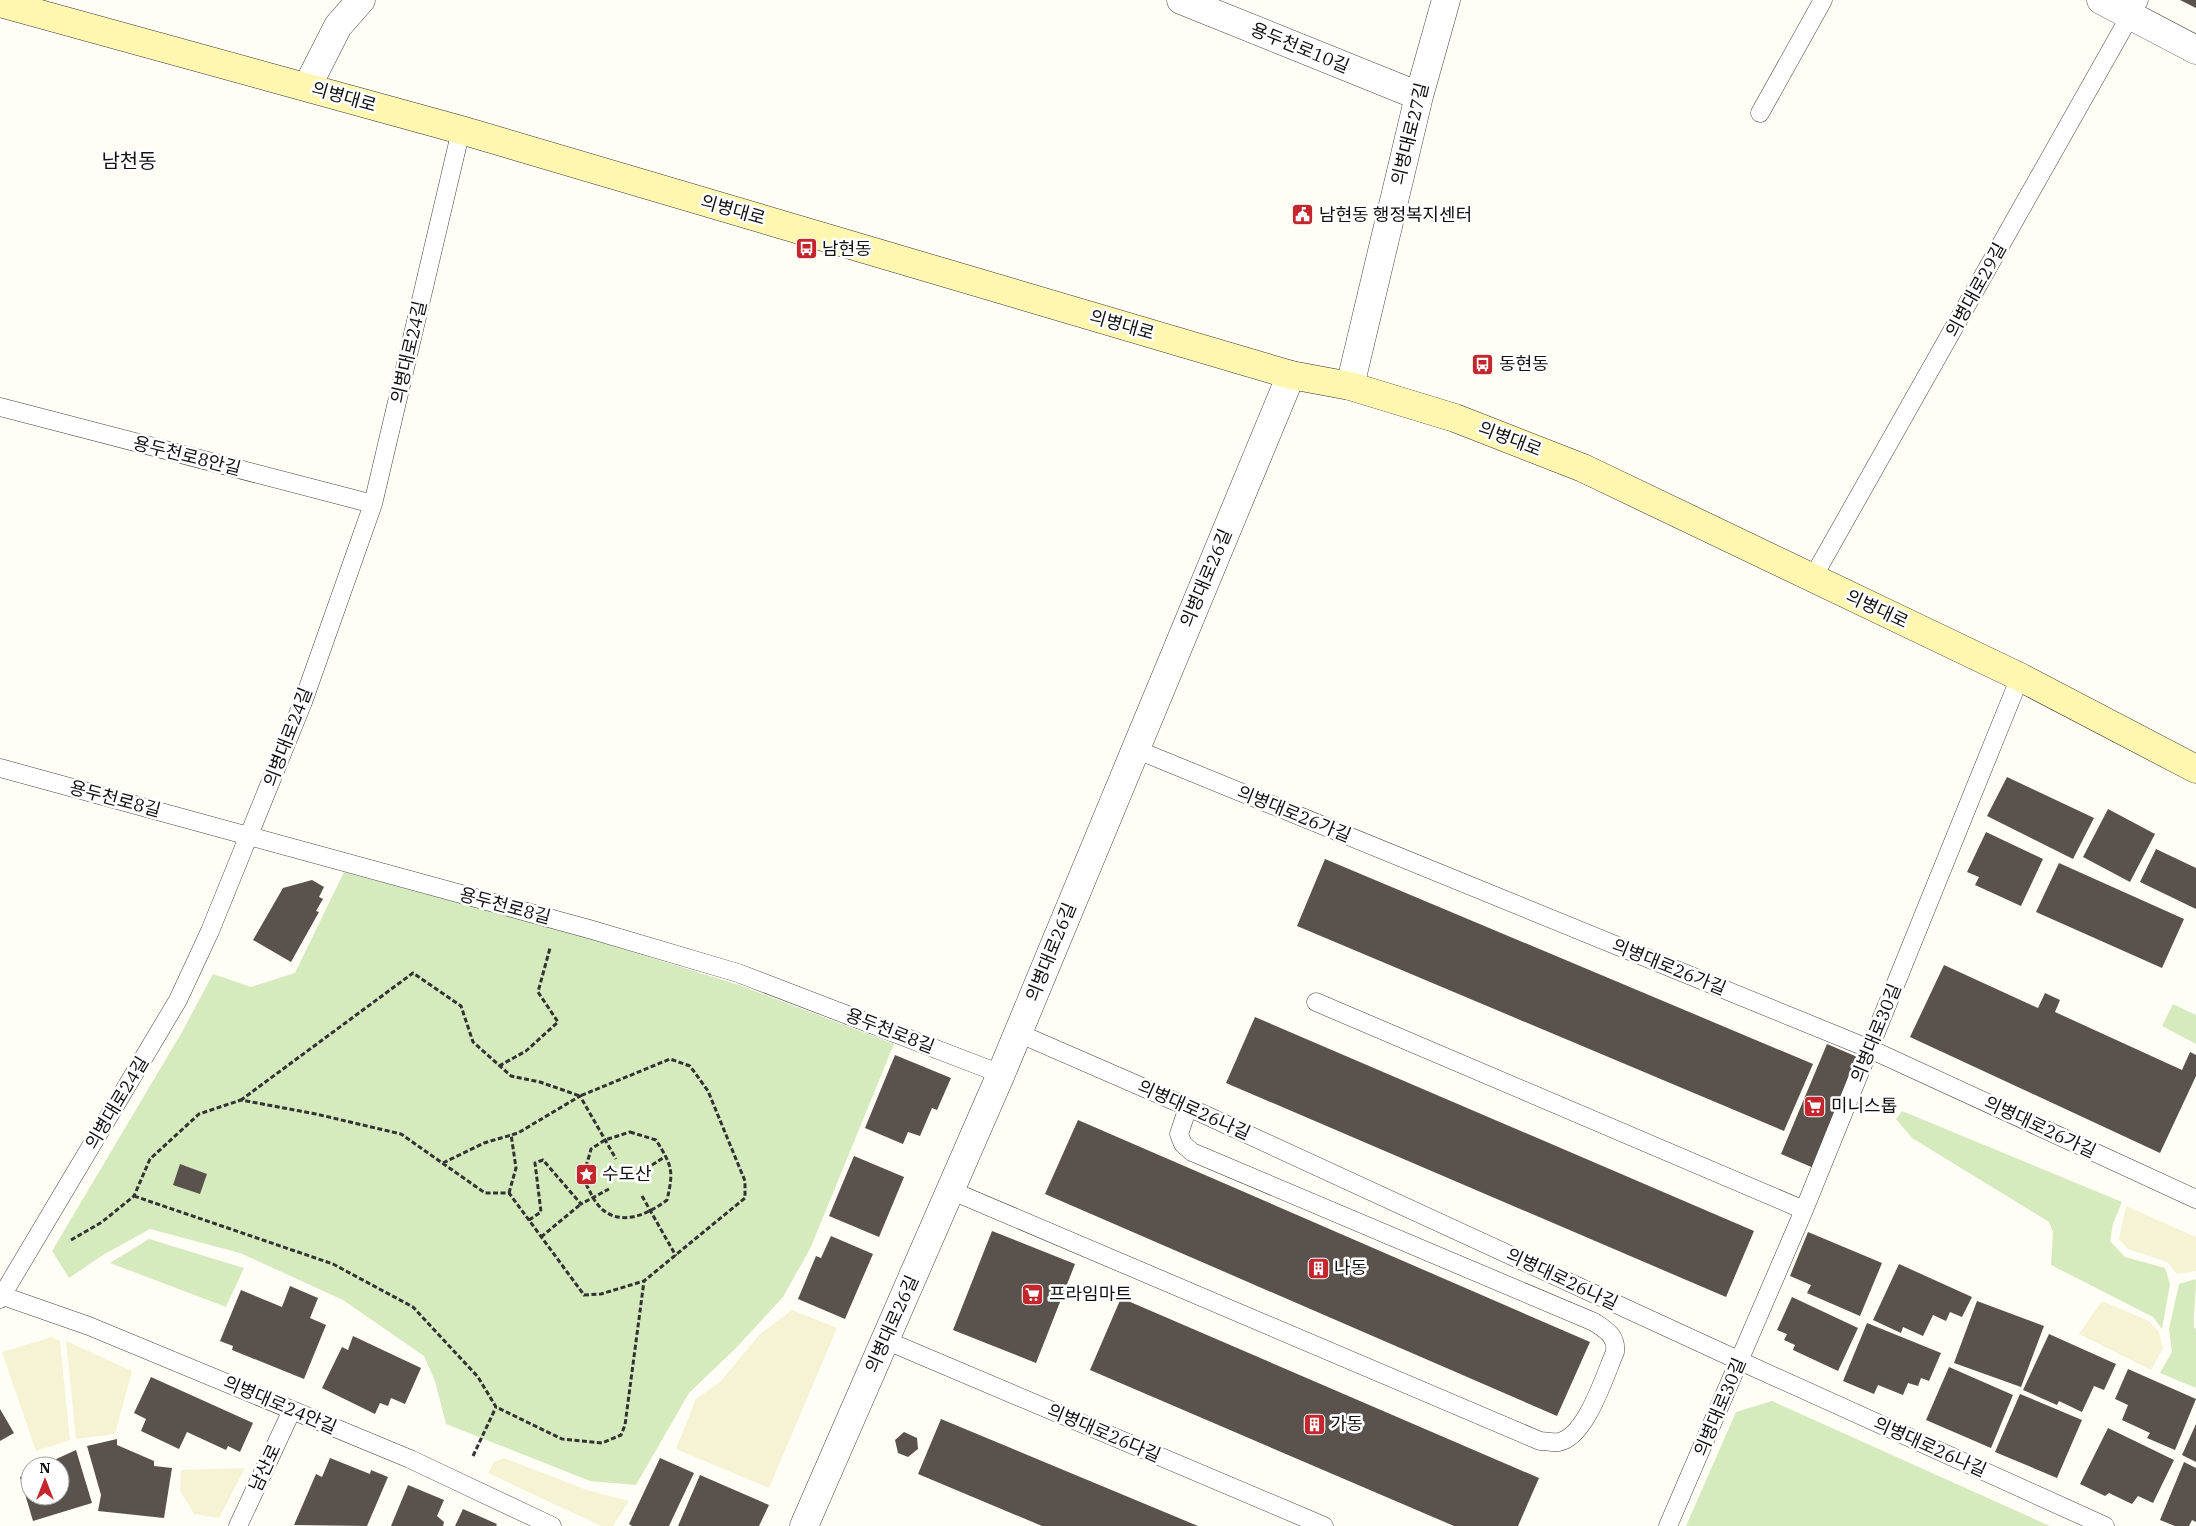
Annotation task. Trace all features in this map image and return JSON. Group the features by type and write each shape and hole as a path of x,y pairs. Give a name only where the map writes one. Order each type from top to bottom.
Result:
{"street":[{"path":"307,87 338,26 361,0"},
{"name":"용두천로10길","path":"1181,0 1419,96"},
{"name":"의병대로27길","path":"1350,386 1419,96 1446,0"},
{"path":"2101,0 2135,8 2196,50"},
{"name":"의병대로","path":"0,3 26,4 307,87 461,130 1291,375 1350,386 1455,418 1583,468 1812,579 2020,676 2196,769"},
{"name":"의병대로26길","path":"804,1526 1018,1034 1291,375"}],"lane":[{"path":"1760,113 1824,0"},
{"name":"의병대로29길","path":"1812,579 2135,8"},
{"name":"의병대로24길","path":"1,1298 178,1000 210,931 250,836 303,702 374,504 461,130"},
{"name":"용두천로8안길","path":"0,407 374,504"},
{"name":"의병대로30길","path":"1668,1526 1804,1210 2020,676"},
{"name":"의병대로26가길","path":"1135,749 1870,1049 2196,1199"},
{"name":"용두천로8길","path":"0,768 557,921 738,974 1001,1074"},
{"path":"1316,1002 1804,1210"},
{"name":"의병대로26나길","path":"1018,1034 1188,1107 1740,1361 2105,1526"},
{"path":"950,1190 1540,1441 1560,1442 1574,1434 1584,1422 1616,1352 1616,1343 1610,1332 1594,1322 1192,1152 1183,1144 1179,1134 1188,1107"},
{"name":"의병대로24안길","path":"1,1298 89,1326 292,1410 461,1483 552,1526"},
{"name":"의병대로26다길","path":"885,1340 1324,1526"},
{"name":"남산로","path":"238,1526 292,1410"}],"path":[{"path":"499,1066 526,1051 558,1022 538,992 557,921"},
{"path":"66,1243 102,1222 134,1196 150,1159 199,1114 241,1100 413,973 461,1006 473,1042 511,1076 540,1082 580,1096 616,1159"},
{"path":"443,1163 484,1143 518,1133 580,1096 670,1059 690,1066 708,1091 745,1181 745,1198 644,1281 601,1294 584,1295 509,1193"},
{"path":"241,1100 316,1114 401,1134 485,1193 509,1193"},
{"path":"630,1132 656,1140 666,1156 672,1176 667,1200 651,1212 632,1219 608,1214 593,1198 584,1178 591,1149 605,1140 630,1132"},
{"path":"509,1193 516,1168 511,1134"},
{"path":"652,1166 666,1156"},
{"path":"529,1220 542,1212 535,1164 542,1160 581,1204"},
{"path":"542,1237 581,1204 609,1188"},
{"path":"134,1196 333,1264 413,1307 478,1377 496,1407 562,1439 602,1443 621,1435 626,1425 644,1281"},
{"path":"642,1196 676,1256"},
{"path":"461,1483 496,1407"}],"shaded area":[{"path":"2126,1206 2196,1237 2196,1271 2177,1274 2167,1262 2128,1249 2119,1239"},
{"path":"2102,1301 2149,1321 2159,1332 2163,1348 2151,1370 2079,1334"},
{"path":"792,1310 837,1328 769,1488 676,1449 696,1399 721,1381 760,1334"},
{"path":"52,1337 60,1341 70,1440 36,1451 2,1352"},
{"path":"66,1341 132,1371 115,1434 76,1439"},
{"path":"504,1458 587,1490 629,1501 613,1526 601,1526 488,1473 494,1462"},
{"path":"245,1468 219,1518 194,1514 180,1491 181,1470"}],"green space":[{"path":"344,872 581,936 739,985 894,1044 810,1249 783,1297 738,1346 689,1393 636,1485 590,1481 446,1424 435,1381 424,1356 343,1300 240,1253 150,1229 103,1255 69,1278 52,1251 182,1032 213,974 251,987 295,973"},
{"path":"2173,1004 2196,1015 2196,1044 2162,1026"},
{"path":"1902,1111 2122,1202 2113,1224 2110,1241 2125,1257 2165,1268 2170,1284 2162,1329 2153,1317 2051,1265 2053,1232 2049,1222 1912,1138 1896,1119"},
{"path":"149,1239 244,1268 226,1307 110,1263"},
{"path":"2196,1279 2194,1328 2196,1329 2196,1388 2160,1373 2172,1352 2169,1329 2179,1284"},
{"path":"1772,1401 2050,1526 1686,1526 1736,1412"}],"building":[{"path":"2180,0 2196,0 2196,8"},
{"path":"2007,777 2094,818 2073,859 1987,816"},
{"path":"2108,809 2155,834 2130,882 2083,857"},
{"path":"1986,832 2043,859 2021,906 1975,885 1979,877 1967,872"},
{"path":"2156,849 2196,868 2196,909 2140,882"},
{"path":"1325,859 1813,1064 1784,1131 1297,926"},
{"path":"2059,863 2184,919 2162,968 2036,912"},
{"path":"312,880 324,887 319,897 323,899 316,911 319,912 291,962 253,940 283,888"},
{"path":"1944,965 2038,1008 2045,993 2060,1000 2055,1012 2182,1070 2190,1052 2196,1055 2196,1076 2160,1153 1910,1037"},
{"path":"1255,1017 1754,1231 1726,1297 1226,1083"},
{"path":"1827,1044 1862,1059 1816,1169 1781,1154"},
{"path":"895,1055 951,1078 937,1110 932,1108 920,1136 908,1132 903,1144 865,1128"},
{"name":"나동","path":"1078,1120 1590,1342 1557,1416 1045,1194"},
{"path":"854,1156 904,1177 879,1237 829,1216"},
{"path":"180,1164 207,1174 200,1194 173,1185"},
{"path":"992,1231 1075,1264 1036,1363 953,1330"},
{"path":"1808,1232 1882,1263 1860,1316 1807,1293 1811,1285 1790,1276"},
{"path":"831,1236 873,1254 845,1319 798,1299 816,1256 821,1258"},
{"path":"1899,1264 1972,1297 1962,1317 1950,1312 1946,1321 1933,1315 1923,1336 1903,1327 1901,1333 1873,1320"},
{"path":"290,1286 318,1298 310,1318 326,1325 304,1379 232,1350 233,1346 220,1341 241,1290 282,1307"},
{"path":"1792,1297 1858,1328 1838,1371 1793,1350 1795,1345 1784,1340 1787,1334 1777,1330"},
{"name":"가동","path":"1121,1298 1539,1478 1518,1526 1454,1526 1090,1370"},
{"path":"1977,1301 2044,1326 2021,1387 1954,1363"},
{"path":"1867,1323 1941,1353 1929,1381 1921,1378 1918,1386 1908,1383 1903,1395 1878,1385 1874,1394 1843,1381"},
{"path":"2049,1334 2116,1364 2104,1390 2094,1386 2082,1412 2059,1401 2057,1405 2023,1390"},
{"path":"353,1336 421,1368 405,1404 391,1398 388,1406 380,1403 375,1414 322,1388 342,1347 348,1350"},
{"path":"1949,1367 2013,1395 1991,1448 1926,1420"},
{"path":"2128,1369 2196,1399 2175,1450 2147,1438 2150,1433 2122,1420 2128,1405 2115,1399"},
{"path":"151,1377 253,1423 240,1452 228,1446 226,1450 187,1432 179,1449 141,1431 146,1419 134,1413"},
{"path":"2020,1394 2082,1420 2057,1478 1995,1452"},
{"path":"0,1409 14,1433 0,1441"},
{"path":"941,1419 1198,1526 1042,1526 918,1474"},
{"path":"2196,1424 2196,1462 2182,1455"},
{"path":"2108,1428 2174,1460 2153,1503 2138,1496 2132,1504 2109,1493 2105,1496 2080,1484"},
{"path":"904,1432 917,1438 918,1449 908,1457 898,1453 895,1440"},
{"path":"117,1439 117,1445 154,1461 154,1466 172,1468 164,1518 98,1511 101,1495 87,1446"},
{"path":"76,1450 92,1503 33,1521 29,1506 70,1506 70,1456 63,1456"},
{"path":"330,1458 370,1474 371,1470 388,1477 367,1526 294,1525 316,1474 322,1477"},
{"path":"660,1458 694,1473 669,1526 632,1526 629,1524"},
{"path":"2184,1462 2196,1468 2196,1522 2192,1520 2189,1526 2175,1526 2160,1520"},
{"path":"700,1475 769,1505 759,1526 678,1526"},
{"path":"408,1485 444,1500 437,1516 444,1522 443,1526 391,1526"},
{"path":"463,1509 497,1524 496,1526 455,1526"}],"place":[{"name":"남현동 행정복지센터","path":"1303,215"},
{"name":"남현동","path":"806,249"},
{"name":"동현동","path":"1483,364"},
{"name":"미니스톱","path":"1815,1106"},
{"name":"수도산","path":"586,1174"},
{"name":"나동","path":"1318,1268"},
{"name":"프라임마트","path":"1033,1294"},
{"name":"가동","path":"1314,1424"}],"district":[{"name":"남천동","path":"129,161"}]}
